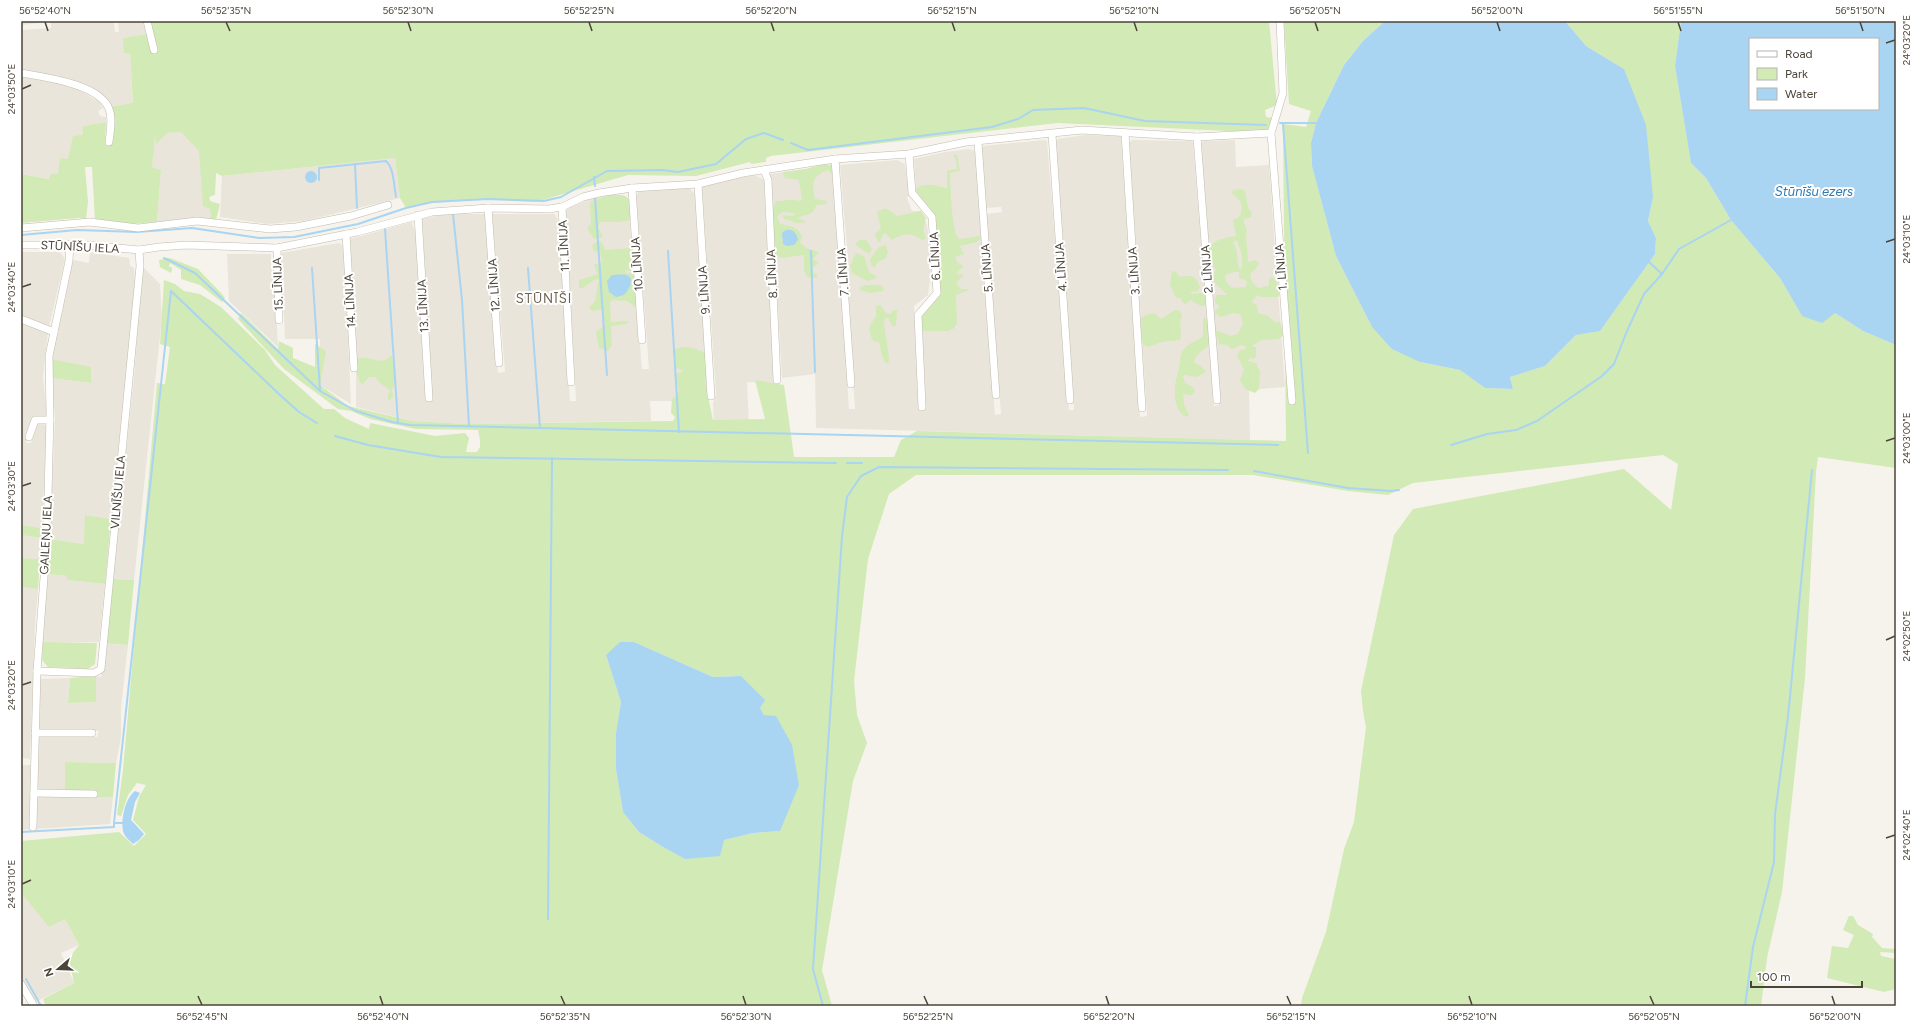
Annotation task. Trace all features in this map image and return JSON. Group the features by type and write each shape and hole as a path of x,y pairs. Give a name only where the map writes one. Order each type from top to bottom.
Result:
{"street":[{"path":"147,21 154,50"},
{"path":"562,207 583,197 632,188 698,184 764,170 835,159 909,154 966,142 978,142 1082,130 1197,138 1271,134 1284,94 1280,21"},
{"path":"21,73 65,81 82,87 101,98 110,110 111,125 109,142"},
{"name":"3. LĪNIJA","path":"1125,133 1142,408"},
{"name":"4. LĪNIJA","path":"1052,134 1070,400"},
{"name":"1. LĪNIJA","path":"1271,134 1292,401"},
{"name":"2. LĪNIJA","path":"1197,138 1217,400"},
{"name":"5. LĪNIJA","path":"978,142 996,395"},
{"name":"6. LĪNIJA","path":"909,154 912,193 932,217 937,293 918,315 922,407"},
{"name":"7. LĪNIJA","path":"835,159 851,384"},
{"name":"8. LĪNIJA","path":"764,170 768,180 777,380"},
{"name":"9. LĪNIJA","path":"698,184 711,396"},
{"name":"10. LĪNIJA","path":"632,188 642,340"},
{"path":"21,228 88,222 138,228 197,221 270,229 296,227 351,216 388,205"},
{"name":"STŪNĪŠU IELA","path":"21,245 70,244 139,250 186,245 276,248 346,234 418,215 448,210 488,208 549,209 562,207"},
{"name":"11. LĪNIJA","path":"562,207 571,382"},
{"name":"12. LĪNIJA","path":"488,208 499,363"},
{"name":"13. LĪNIJA","path":"418,215 429,398"},
{"name":"14. LĪNIJA","path":"346,234 354,368"},
{"name":"GAILEŅU IELA","path":"33,827 37,671 46,537 50,420 49,356 69,261 70,244"},
{"name":"15. LĪNIJA","path":"276,248 279,320"},
{"name":"VILNĪŠU IELA","path":"37,671 94,673 101,669 140,266 139,250"},
{"path":"21,319 54,332"},
{"path":"29,437 35,420 50,420"},
{"path":"35,733 92,733"},
{"path":"34,793 94,794"},
{"path":"21,984 34,1006"}],"shaded area":[{"path":"21,21 50,21 50,22 21,25"},
{"path":"51,21 114,21 115,32 119,32 118,21 143,21 146,34 123,38 130,53 133,104 110,107 88,88 69,79 21,71 21,30 51,28"},
{"path":"21,77 59,83 78,89 99,102 103,108 98,111 100,116 106,117 106,122 83,126 82,135 59,174 50,179 21,174"},
{"path":"204,130 211,220 157,222 161,170 152,167 154,134"},
{"path":"1085,135 1121,136 1140,417 1147,416 1129,143 1132,140 1191,141 1193,143 1214,406 1219,405 1201,144 1204,141 1235,140 1236,167 1269,165 1285,387 1249,390 1250,440 816,428 815,374 782,378 770,174 828,166 834,179 849,409 855,409 847,291 849,290 849,273 840,165 897,160 905,164 909,195 907,198 912,211 920,211 927,225 932,263 928,295 914,306 920,408 926,408 922,330 956,328 948,190 916,192 914,159 945,152 969,149 975,151 995,415 1001,414 986,214 1002,212 1001,207 985,208 981,151 983,146 1044,140 1047,141 1069,410 1074,410 1055,144 1058,139"},
{"path":"395,158 400,198 304,221 268,224 220,217 222,176"},
{"path":"755,175 764,180 774,383 747,382 749,425 714,426 713,404 716,394 702,188 705,184"},
{"path":"689,188 695,194 708,401 650,401 651,421 468,424 412,421 356,407 356,370 350,239 412,222 413,227 416,230 426,401 432,401 422,218 450,214 485,214 498,373 505,372 492,214 555,214 560,226 570,401 576,401 566,211 570,207 594,198 621,195 628,200 642,369 649,369 636,196 640,190"},
{"path":"339,243 344,247 351,404 320,385 320,339 285,339 281,253"},
{"path":"21,252 60,252 65,259 49,327 21,317"},
{"path":"90,252 129,258 130,266 134,268 135,289 111,519 85,515 85,544 50,539 55,418 51,378 91,383 51,359 73,260 89,263"},
{"path":"227,254 271,254 271,269 274,273 278,347 229,301"},
{"path":"142,266 160,284 162,317 134,580 112,579 134,379"},
{"path":"21,321 48,332 43,377 47,416 42,419 33,417 26,443 31,443 36,423 47,425 42,528 21,525"},
{"path":"21,535 41,538 40,559 21,558"},
{"path":"46,574 67,576 67,580 105,584 99,642 41,642"},
{"path":"21,587 38,589 35,624 30,759 21,758"},
{"path":"105,643 128,645 121,707 121,737 116,763 65,762 65,790 39,789 37,787 39,736 97,737 99,731 40,729 38,725 40,679 70,678 68,703 96,702 96,676 101,677"},
{"path":"21,765 31,765 30,829 21,830"},
{"path":"37,795 113,797 110,824 36,829"},
{"path":"21,888 23,895 65,919 79,945 61,953 74,983 35,1002 21,977"}],"green space":[{"path":"149,21 1269,21 1277,105 1265,110 1266,117 1272,118 1271,133 1058,123 771,156 766,158 766,162 751,164 750,162 696,176 628,175 536,202 478,199 431,203 406,208 400,198 395,158 222,176 216,173 215,195 209,197 210,201 220,204 216,220 211,219 210,209 203,206 199,151 181,132 167,133 156,144 155,134 152,167 161,170 157,222 129,224 95,220 92,167 85,167 88,202 86,219 78,218 21,223 21,174 49,179 51,174 58,174 60,158 68,159 73,136 82,135 83,126 106,122 105,143 111,144 110,107 133,103 130,53 124,53 123,38 152,33"},
{"path":"1284,21 1385,21 1363,41 1344,65 1316,123 1311,143 1312,166 1336,256 1372,327 1420,362 1460,370 1485,388 1513,389 1510,377 1545,366 1576,335 1600,331 1655,254 1656,238 1648,221 1653,197 1624,69 1586,46 1565,21 1681,21 1675,66 1691,163 1706,178 1731,220 1780,278 1802,316 1835,313 1863,331 1896,345 1896,468 1818,457 1805,678 1782,892 1767,958 1761,1006 1301,1006 1302,998 1326,932 1344,849 1354,822 1366,727 1361,691 1394,535 1413,509 1624,469 1671,510 1678,464 1663,455 1413,483 1388,495 1348,491 1253,475 916,475 889,494 868,559 854,681 857,715 867,743 853,781 822,970 832,1006 46,1006 43,999 74,983 69,958 79,945 65,919 49,927 23,895 21,888 21,841 119,832 134,846 146,834 133,820 139,797 146,785 137,783 128,795 121,816 117,815 123,770 157,383 165,384 170,347 160,344 164,280 175,284 184,291 200,294 221,307 265,350 275,365 324,409 334,409 345,418 369,429 370,423 435,436 465,433 469,438 466,452 477,452 480,447 478,430 416,429 370,419 351,411 338,409 284,369 238,319 241,313 278,349 279,341 293,348 293,358 315,367 315,344 326,351 320,385 348,406 412,421 468,424 673,421 675,417 671,413 672,399 678,394 679,390 674,374 681,373 683,370 676,368 676,360 672,352 675,349 688,347 705,353 708,378 705,382 713,420 765,419 755,380 784,385 794,457 894,457 901,440 917,431 1286,441 1283,124 1306,127 1311,111 1289,104","holes":["634,642 713,677 741,676 764,715 780,831 753,833 724,840 685,859 639,832 623,812 616,769 616,733 621,702 606,655"]},
{"path":"953,155 957,155 960,171 950,173 951,198 956,234 959,239 980,236 981,238 977,242 960,246 964,254 955,257 957,262 964,266 956,273 964,275 956,283 961,289 969,290 956,295 957,322 955,328 948,331 923,331 922,315 940,285 933,213 915,190 926,185 947,188 947,171 957,169 956,160"},
{"path":"823,164 831,165 835,173 834,177 828,170 818,175 813,184 815,199 827,201 826,204 816,205 815,209 811,213 798,218 807,222 797,223 784,219 782,215 794,216 795,213 782,212 777,217 780,224 787,225 799,231 802,237 800,242 806,248 819,252 813,259 818,262 817,265 813,267 813,273 817,274 817,276 813,279 806,275 804,255 781,258 776,256 773,236 773,212 776,201 799,201 802,199 799,180 785,178 783,172 806,169","holes":["794,232 798,238 782,241 783,237"]},
{"path":"1241,189 1245,191 1248,208 1252,213 1251,217 1243,220 1247,230 1248,260 1249,262 1256,260 1259,263 1250,274 1252,282 1258,288 1268,286 1269,279 1272,277 1278,283 1279,296 1262,297 1257,295 1252,302 1257,305 1258,313 1268,316 1276,323 1279,321 1281,323 1283,336 1278,339 1262,340 1253,345 1253,347 1256,347 1256,357 1253,359 1250,358 1248,361 1256,363 1260,372 1259,389 1255,393 1245,389 1240,380 1244,370 1237,356 1240,350 1246,349 1245,346 1241,345 1232,349 1227,345 1219,344 1215,332 1218,331 1230,336 1238,334 1243,323 1240,314 1233,313 1221,317 1214,312 1220,307 1215,302 1216,295 1227,295 1214,282 1213,276 1216,270 1209,254 1211,245 1221,239 1236,236 1233,220 1240,216 1242,205 1232,193 1233,190","holes":["1237,240 1242,255 1242,269 1239,268 1237,252 1233,242","1239,272 1239,278 1247,281 1246,287 1232,288 1226,282 1225,275"]},
{"path":"609,195 622,195 628,199 630,202 631,220 619,222 600,222 598,227 603,237 594,239 587,228 591,224 590,204 592,201"},
{"path":"887,209 897,216 921,211 926,218 923,229 926,239 922,240 907,234 892,240 885,233 883,234 880,242 878,242 875,234 881,228 877,212"},
{"path":"861,240 866,240 872,249 869,254 855,245"},
{"path":"600,241 605,250 631,248 635,269 632,271 625,270 626,273 632,273 636,278 635,307 627,301 612,300 610,303 611,322 629,321 626,324 611,326 612,345 608,351 599,348 596,332 605,325 602,309 593,311 589,308 595,301 599,279 594,280 583,288 579,288 579,280 598,274 594,265 600,264 602,261 600,252 594,251 592,246 594,243"},
{"path":"886,245 888,253 885,259 879,261 874,268 871,265 870,259 879,247"},
{"path":"856,253 864,256 869,272 876,276 875,279 867,281 852,273 850,266"},
{"path":"170,258 198,269 225,298 222,302 200,285 181,279 181,270 170,263 169,267 172,267 171,273 160,267 159,260"},
{"path":"1172,271 1176,272 1180,277 1190,276 1196,280 1200,287 1198,291 1191,292 1191,294 1203,293 1206,297 1205,306 1201,306 1190,300 1185,305 1180,298 1176,298 1170,285"},
{"path":"865,285 880,285 883,287 884,291 870,293 860,290 860,287"},
{"path":"880,305 886,313 891,314 893,310 897,310 896,326 892,326 888,317 884,320 889,356 889,361 886,364 882,356 879,342 873,341 869,329 876,316 876,306"},
{"path":"1175,310 1179,310 1182,316 1180,322 1180,340 1161,342 1149,347 1143,345 1140,325 1141,318 1154,313 1161,319"},
{"path":"1204,317 1208,320 1211,343 1199,353 1194,362 1201,366 1206,372 1196,377 1183,376 1185,383 1193,387 1195,391 1192,395 1183,394 1184,405 1189,415 1187,417 1178,409 1175,397 1175,383 1179,369 1180,356 1189,344 1203,336"},
{"path":"392,356 396,383 392,389 393,397 390,400 388,399 388,394 391,391 380,383 375,377 369,377 363,384 360,383 357,374 356,360 365,358 383,361"},
{"path":"51,359 91,367 91,383 51,378"},
{"path":"85,515 111,519 105,584 67,580 67,576 48,574 50,539 84,544"},
{"path":"21,525 42,528 41,538 21,535"},
{"path":"21,558 40,559 38,589 21,587"},
{"path":"112,579 134,580 128,645 105,643"},
{"path":"43,642 97,643 95,664 88,669 48,667 42,660"},
{"path":"96,676 96,702 68,703 70,678"},
{"path":"65,762 116,763 113,797 97,797 97,791 65,790"},
{"path":"1849,916 1853,916 1858,925 1873,934 1872,937 1882,948 1896,949 1896,953 1880,952 1881,956 1896,959 1896,989 1884,992 1827,978 1832,946 1848,948 1854,935 1843,930"}],"water":[{"path":"1385,21 1565,21 1586,46 1624,69 1646,125 1653,197 1648,221 1656,238 1655,254 1600,331 1576,335 1545,366 1510,377 1513,389 1485,388 1460,370 1420,362 1392,349 1372,327 1336,256 1312,166 1311,143 1316,123 1344,65 1363,41"},
{"name":"Stūnīšu ezers","path":"1681,21 1896,21 1896,345 1863,331 1835,313 1822,323 1802,316 1780,278 1731,220 1706,178 1691,163 1675,66"},
{"path":"309,171 313,171 317,177 313,183 309,183 305,179 305,175"},
{"path":"786,230 793,231 797,235 798,240 794,245 787,246 783,244 782,233"},
{"path":"612,275 624,275 629,276 630,278 631,283 629,289 622,296 616,297 609,292 607,281"},
{"path":"620,642 634,642 713,677 741,676 765,700 760,708 764,715 776,716 792,745 799,785 780,831 753,833 724,840 720,856 685,859 639,832 623,812 616,769 616,733 621,702 606,655"},
{"path":"135,791 140,793 135,802 131,820 144,834 133,844 124,833 123,820 126,804"}],"waterway":[{"path":"791,143 808,150 992,127 1018,119 1033,110 1084,108 1145,121 1266,125"},
{"path":"1280,123 1316,123"},
{"path":"1283,124 1308,453"},
{"path":"21,235 77,230 137,232 192,228 259,238 294,237 358,224 406,208 432,202 488,199 544,201 561,197 607,171 662,170 678,172 716,164 746,139 764,133 783,140"},
{"path":"319,180 319,168 386,161 391,168 396,197"},
{"path":"355,164 357,208"},
{"path":"594,177 595,186"},
{"path":"595,198 607,375"},
{"path":"453,214 462,300 469,426"},
{"path":"1649,262 1662,274 1679,249 1731,220"},
{"path":"385,229 398,423"},
{"path":"668,251 679,432"},
{"path":"811,251 815,372"},
{"path":"164,258 195,273 320,391 356,411 392,422 410,425 1278,445"},
{"path":"312,268 320,390"},
{"path":"528,268 540,428"},
{"path":"1451,445 1487,434 1516,430 1537,421 1602,376 1614,364 1644,294 1662,274"},
{"path":"171,291 281,396 299,412 317,423"},
{"path":"124,823 114,823 171,291"},
{"path":"335,436 368,445 441,457 836,463"},
{"path":"548,919 552,458"},
{"path":"847,463 862,463"},
{"path":"823,1006 813,969 842,537 847,497 861,476 879,467 1228,470"},
{"path":"1745,1006 1753,947 1774,862 1775,814 1788,717 1812,470"},
{"path":"1254,471 1348,488 1391,491 1399,490"},
{"path":"21,832 114,827 114,823"},
{"path":"26,979 41,1006"}],"district":[{"name":"STŪNĪŠI","path":"544,298"}]}
